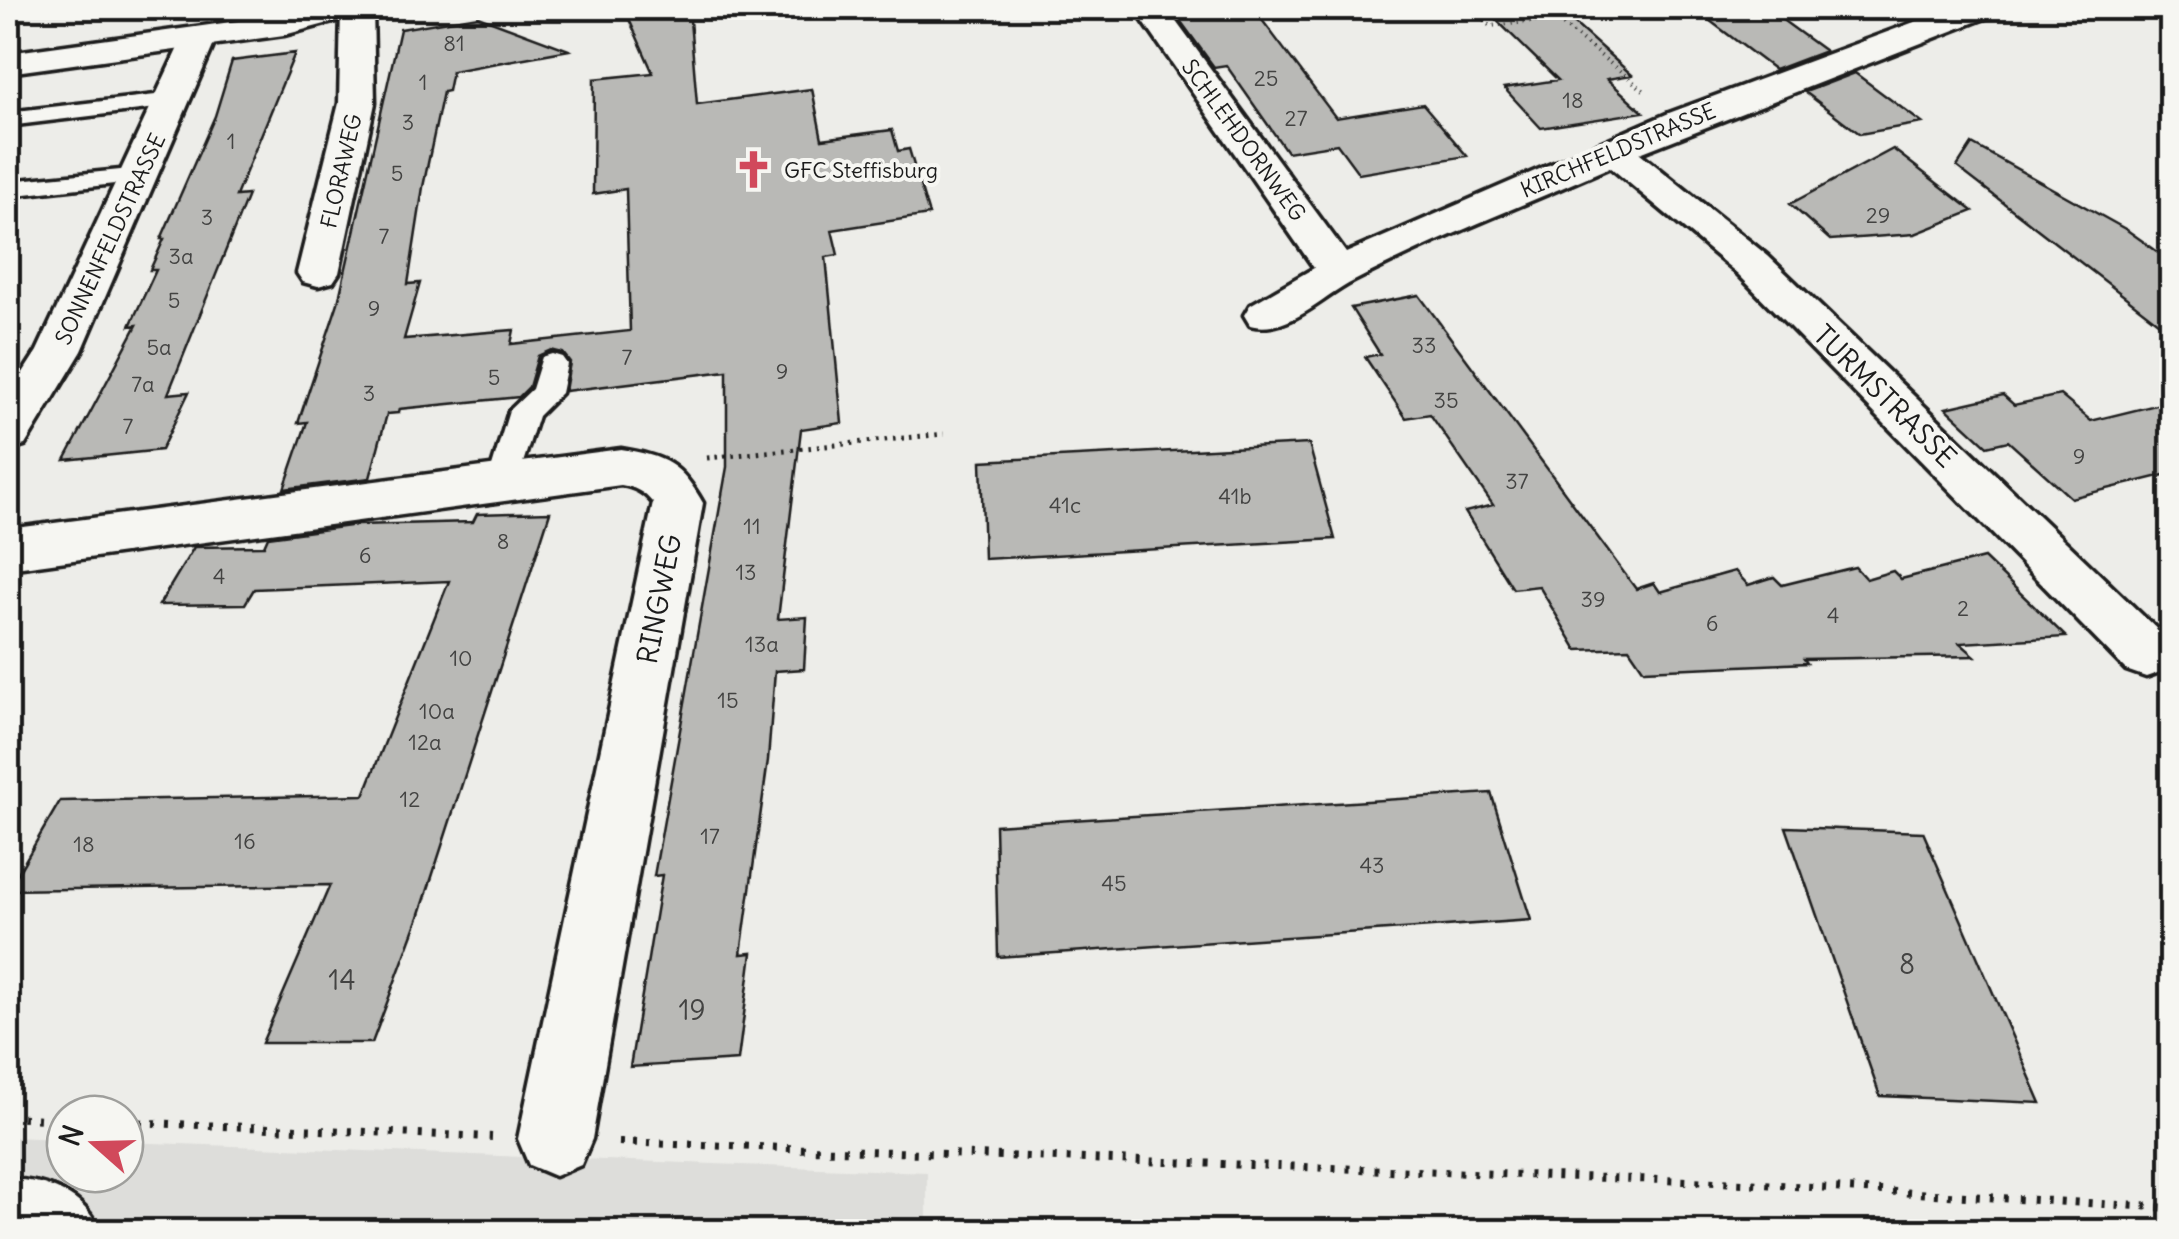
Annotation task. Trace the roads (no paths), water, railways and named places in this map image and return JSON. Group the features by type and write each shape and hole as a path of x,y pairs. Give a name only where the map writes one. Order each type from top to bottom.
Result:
{"street":[{"path":"8,48 324,8"},
{"path":"8,63 200,38 284,24 347,8"},
{"name":"FLORAWEG","path":"318,273 357,104 357,8"},
{"name":"SCHLEHDORNWEG","path":"1150,8 1338,272"},
{"name":"KIRCHFELDSTRASSE","path":"1266,315 1338,272 1682,120 1982,8"},
{"name":"SONNENFELDSTRASSE","path":"8,433 59,351 200,38"},
{"name":"TURMSTRASSE","path":"1614,151 1752,265 2146,654"},
{"name":"RINGWEG","path":"8,548 621,467 649,471 668,482 678,502 554,1139"}],"lane":[{"path":"8,119 174,100"},
{"path":"8,189 141,174"},
{"path":"503,483 524,411 546,393 552,364"},
{"path":"8,1203 39,1204 76,1232"}],"place":[{"name":"GFC Steffisburg","path":"754,170"}]}
